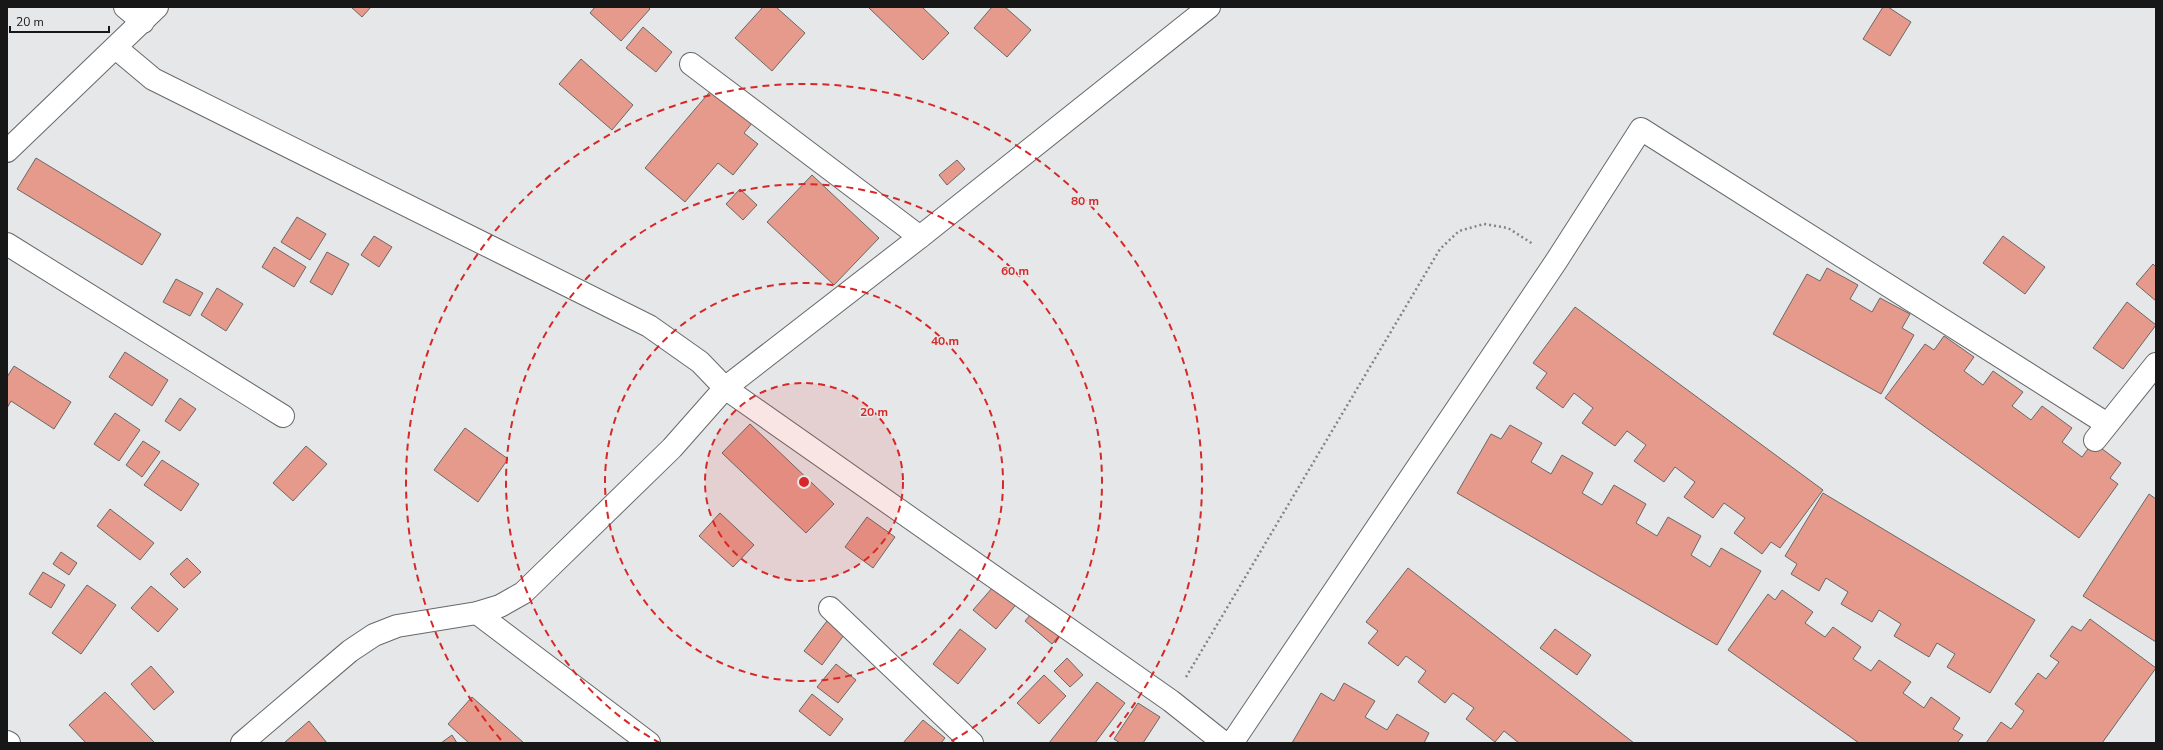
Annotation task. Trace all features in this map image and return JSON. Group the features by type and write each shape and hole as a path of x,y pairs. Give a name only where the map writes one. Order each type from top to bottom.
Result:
{"street":[{"path":"7,151 150,15 125,7"},
{"path":"242,743 350,651 374,635 397,626 477,613 500,606 523,593 672,448 725,388 920,237 1209,7"},
{"path":"116,48 153,79 649,326 700,362 725,388 1171,701 1224,743"},
{"path":"691,64 920,237"},
{"path":"1232,743 1557,260 1641,129 2101,432 2156,364"},
{"path":"7,244 283,416"},
{"path":"830,608 971,743"},
{"path":"477,613 649,743"}],"path":[{"path":"1171,701 1440,249 1459,231 1484,224 1508,228 1557,260"}],"building":[{"path":"351,7 371,7 362,17"},
{"path":"595,7 648,7 650,9 621,41 590,13"},
{"path":"763,7 776,7 805,33 772,71 735,38"},
{"path":"868,7 922,7 949,33 923,60"},
{"path":"992,7 1005,7 1031,30 1007,57 974,28"},
{"path":"1883,7 1888,7 1911,22 1890,56 1863,39"},
{"path":"643,27 672,52 656,72 626,48"},
{"path":"581,59 633,105 612,130 559,84"},
{"path":"713,88 753,122 744,133 758,144 733,175 718,163 685,202 645,168"},
{"path":"36,158 161,234 142,265 17,189"},
{"path":"957,160 965,169 947,185 939,175"},
{"path":"812,175 879,238 834,285 767,222"},
{"path":"740,189 757,205 743,220 726,204"},
{"path":"297,217 326,234 310,260 281,242"},
{"path":"374,236 392,247 379,267 361,255"},
{"path":"2003,236 2045,267 2025,294 1983,263"},
{"path":"274,247 306,267 294,287 262,267"},
{"path":"327,252 349,264 332,295 310,282"},
{"path":"2153,264 2156,267 2156,301 2136,284"},
{"path":"1827,268 1858,285 1850,299 1872,312 1880,298 1910,314 1902,328 1914,335 1881,394 1773,334 1807,274 1820,281"},
{"path":"176,279 203,293 190,316 163,302"},
{"path":"217,288 243,304 226,331 201,315"},
{"path":"2127,302 2156,325 2123,369 2093,348"},
{"path":"1575,307 1823,490 1780,548 1771,542 1762,554 1734,533 1745,518 1724,503 1713,518 1684,497 1695,482 1675,467 1664,482 1634,461 1646,445 1627,431 1615,446 1582,423 1593,408 1574,393 1563,408 1536,388 1547,373 1533,363"},
{"path":"1944,336 1974,357 1964,371 1983,385 1993,371 2023,392 2012,406 2031,420 2042,406 2072,428 2062,442 2082,457 2093,442 2121,463 2110,478 2118,484 2079,538 1885,398 1925,344 1934,350"},
{"path":"125,352 168,380 152,406 109,377"},
{"path":"14,366 71,402 54,429 11,401 7,408 7,377"},
{"path":"180,398 196,409 180,431 165,421"},
{"path":"115,413 140,430 119,461 94,444"},
{"path":"750,424 834,504 806,533 722,453"},
{"path":"1510,425 1542,443 1531,462 1551,474 1562,455 1593,473 1582,493 1602,505 1614,485 1646,504 1636,523 1657,536 1668,517 1701,536 1691,555 1710,567 1721,548 1761,571 1717,645 1457,493 1491,434 1501,439"},
{"path":"465,428 508,459 478,502 434,470"},
{"path":"143,441 160,452 142,477 126,465"},
{"path":"306,446 327,464 293,501 273,483"},
{"path":"162,460 199,484 181,511 144,485"},
{"path":"1823,493 2035,620 1990,693 1947,667 1955,654 1937,643 1929,657 1894,636 1901,624 1879,610 1872,622 1841,604 1848,592 1826,578 1819,591 1791,574 1797,564 1785,556"},
{"path":"2149,494 2156,499 2156,642 2083,596"},
{"path":"110,509 154,543 140,560 97,526"},
{"path":"720,513 754,545 733,567 699,536"},
{"path":"867,517 895,537 873,568 845,547"},
{"path":"61,552 77,563 69,575 53,564"},
{"path":"187,558 201,572 184,588 170,574"},
{"path":"1408,568 1634,743 1519,743 1504,731 1495,742 1466,719 1474,708 1453,693 1445,703 1418,682 1426,671 1406,656 1398,666 1368,643 1378,631 1366,622"},
{"path":"43,572 65,585 51,608 29,594"},
{"path":"1006,572 1028,590 996,629 973,610"},
{"path":"87,585 116,605 81,654 52,633"},
{"path":"151,586 178,609 158,632 131,608"},
{"path":"1782,590 1813,612 1805,623 1825,637 1833,627 1861,647 1853,659 1871,671 1879,660 1911,682 1903,693 1924,708 1931,697 1960,718 1953,729 1963,735 1957,743 1859,743 1728,650 1768,594 1775,600"},
{"path":"1043,600 1070,623 1052,644 1025,621"},
{"path":"2090,619 2156,668 2102,743 1986,743 2001,722 2011,729 2024,711 2015,704 2038,673 2046,679 2059,662 2050,656 2072,626 2081,631"},
{"path":"827,621 844,635 822,665 804,651"},
{"path":"960,629 986,649 958,684 933,664"},
{"path":"1555,629 1591,655 1577,675 1540,648"},
{"path":"1067,658 1083,675 1070,687 1054,671"},
{"path":"836,664 856,680 838,703 817,687"},
{"path":"151,666 174,692 154,710 131,684"},
{"path":"1044,675 1066,696 1039,724 1017,703"},
{"path":"1097,682 1125,703 1095,743 1049,743"},
{"path":"1344,683 1375,701 1365,717 1387,730 1397,714 1429,733 1424,743 1292,743 1321,693 1334,701"},
{"path":"105,692 154,742 153,743 86,743 69,725"},
{"path":"812,694 843,719 830,736 799,711"},
{"path":"472,697 524,743 469,743 448,724"},
{"path":"1138,703 1160,717 1143,743 1120,743 1114,739"},
{"path":"923,720 945,738 941,743 903,743"},
{"path":"309,721 327,743 284,743"},
{"path":"452,735 457,743 441,743"}]}
